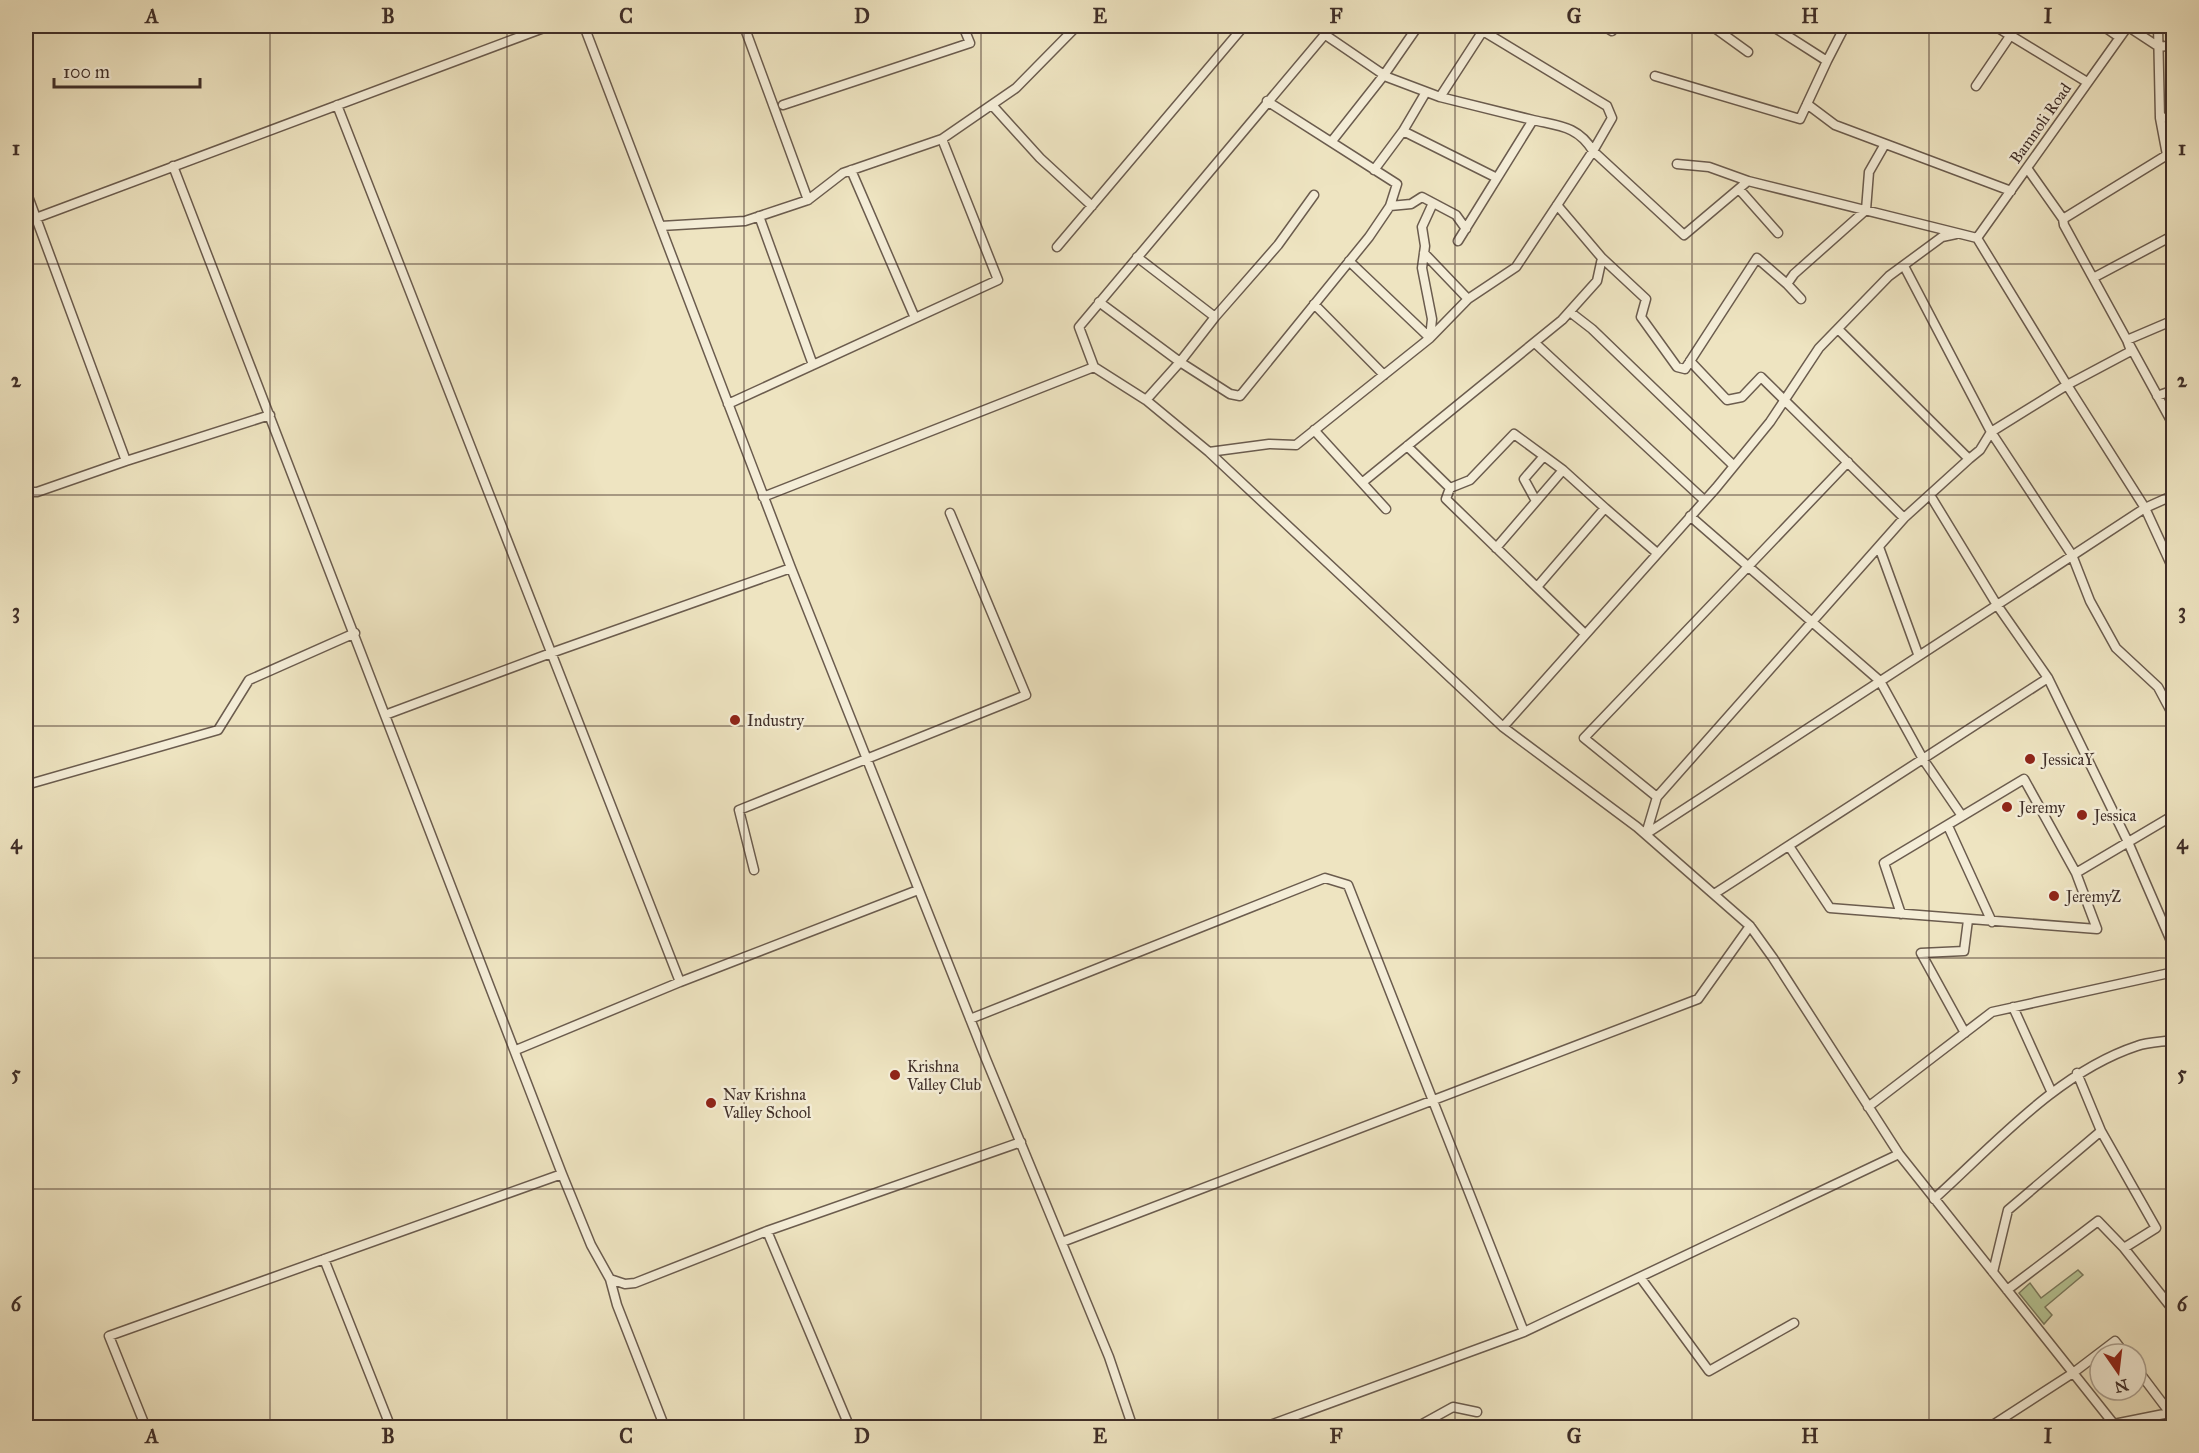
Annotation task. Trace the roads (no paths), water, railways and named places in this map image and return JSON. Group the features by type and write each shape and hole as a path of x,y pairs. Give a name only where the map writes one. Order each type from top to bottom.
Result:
{"street":[{"path":"36,218 549,26"},
{"path":"584,26 790,568 970,1019 1109,1357 1133,1428"},
{"path":"744,26 808,200"},
{"path":"783,105 970,43 963,26"},
{"path":"661,226 745,221 808,200 843,173 942,139 1016,88 1077,26"},
{"path":"1057,247 1244,26"},
{"path":"1332,26 1079,327 1094,367 1146,400 1209,452 1503,727 1646,834 1750,926 1899,1154 2115,1426 2172,1412 2148,1383"},
{"path":"1332,141 1384,75 1418,26"},
{"path":"1604,26 1612,31"},
{"path":"1712,26 1748,52"},
{"path":"1772,26 1827,62"},
{"path":"1654,76 1800,119 1845,26"},
{"path":"1995,26 2087,82"},
{"path":"2103,26 2119,38"},
{"path":"2128,26 2159,47 2174,45"},
{"name":"Bamnoli Road","path":"1977,237 2128,26"},
{"path":"2063,219 2167,155 2160,118 2158,26"},
{"path":"1209,452 1269,444 1296,445 1430,338 1468,299 1516,267 1593,152 1612,118 1607,106 1484,28 1440,97"},
{"path":"1324,34 1384,75 1426,92 1571,128 1588,143 1593,152 1683,236 1748,181"},
{"path":"1976,86 2010,36"},
{"path":"1374,170 1403,131 1426,92"},
{"path":"1099,302 1180,362 1230,394 1240,396 1369,237 1390,206 1396,184 1267,101"},
{"path":"1807,104 1835,125 2011,191"},
{"path":"337,105 680,982"},
{"path":"992,105 1040,158 1092,206"},
{"path":"2160,118 2174,117"},
{"path":"1458,241 1533,120"},
{"path":"1403,131 1497,178"},
{"path":"728,404 998,280 942,139"},
{"path":"1787,284 1794,274 1866,210 1869,172 1885,144"},
{"path":"2163,157 2174,164"},
{"path":"1677,164 1709,167 1748,181 1977,237 2145,508 2174,571"},
{"path":"174,166 562,1174 591,1245 610,1279 617,1305 665,1428"},
{"path":"2027,168 2063,219 2174,426"},
{"path":"851,170 915,318"},
{"path":"1739,189 1778,233"},
{"path":"26,191 126,461"},
{"path":"1146,400 1278,245 1314,195"},
{"path":"1390,206 1411,204 1422,197 1456,215 1466,229"},
{"path":"1430,338 1432,319 1422,268 1424,253 1422,228 1433,203"},
{"path":"1557,205 1602,258 1646,299 1641,316 1677,367 1685,369 1757,258 1801,299"},
{"path":"759,216 813,365"},
{"path":"1503,727 1704,501 1770,422 1819,348 1889,276 1942,237 1960,233"},
{"path":"2093,278 2174,235"},
{"path":"1424,253 1468,299"},
{"path":"1137,257 1215,317"},
{"path":"1363,482 1570,312 1597,281 1602,258"},
{"path":"1349,261 1430,338"},
{"path":"1904,266 1991,432 2072,555 2090,601 2116,648 2158,687 2174,717"},
{"path":"1314,304 1384,375"},
{"path":"1570,312 1592,329 1733,465"},
{"path":"2127,340 2174,320"},
{"path":"1838,329 1969,459"},
{"path":"1646,834 1657,797 1904,518 1980,450 1991,432 2067,385 2132,351 2127,340"},
{"path":"1535,342 1704,501"},
{"path":"1690,361 1727,400 1742,397 1761,377 1904,518"},
{"path":"763,496 1094,367"},
{"path":"2157,396 2174,390"},
{"path":"26,492 36,492 270,415"},
{"path":"1314,430 1386,509"},
{"path":"1585,634 1446,499 1450,488 1470,480 1514,434 1563,470 1657,553"},
{"path":"1407,446 1450,488"},
{"path":"1536,501 1524,479 1544,456"},
{"path":"1657,797 1584,738 1848,462"},
{"path":"1496,548 1563,470"},
{"path":"1930,495 1997,604 2048,678 2128,842 2174,948"},
{"path":"1646,834 1918,654 2145,508 2174,495"},
{"path":"1537,587 1605,508"},
{"path":"754,870 739,810 1026,695 951,513"},
{"path":"1690,516 1880,681 1923,759 1962,816"},
{"path":"1879,547 1918,654"},
{"path":"385,715 790,568"},
{"path":"26,784 218,730 249,680 355,633"},
{"path":"1714,894 2048,678"},
{"path":"1789,846 1830,908 1992,922 2097,929 2076,873 2024,779 1884,863 1901,914"},
{"path":"2076,873 2174,815"},
{"path":"1948,826 1992,922"},
{"path":"970,1019 1325,878 1348,885 1524,1332"},
{"path":"516,1050 680,982 918,890"},
{"path":"1965,1033 1920,953 1964,951 1968,920"},
{"path":"1062,1242 1698,999 1750,926"},
{"path":"1868,1107 1992,1012 2174,972"},
{"path":"2013,1007 2052,1093"},
{"path":"1934,1199 2077,1073 2138,1045 2174,1040"},
{"path":"2077,1073 2101,1131 2156,1228 2124,1248"},
{"path":"1993,1272 2008,1210 2101,1131"},
{"path":"610,1279 625,1284 635,1283 766,1231 1021,1142"},
{"path":"1262,1428 1524,1332 1899,1154"},
{"path":"146,1428 109,1336 562,1174"},
{"path":"2007,1290 2098,1221 2124,1248 2174,1311"},
{"path":"766,1231 850,1428"},
{"path":"324,1260 391,1428"},
{"path":"1640,1277 1709,1371 1794,1323"},
{"path":"1988,1428 2088,1362"},
{"path":"1415,1428 1453,1407 1477,1412"}],"place":[{"name":"Industry","path":"735,720"},
{"name":"JessicaY","path":"2030,759"},
{"name":"Jeremy","path":"2007,807"},
{"name":"Jessica","path":"2082,815"},
{"name":"JeremyZ","path":"2054,896"},
{"name":"Krishna Valley Club","path":"895,1075"},
{"name":"Nav Krishna Valley School","path":"711,1103"}]}
